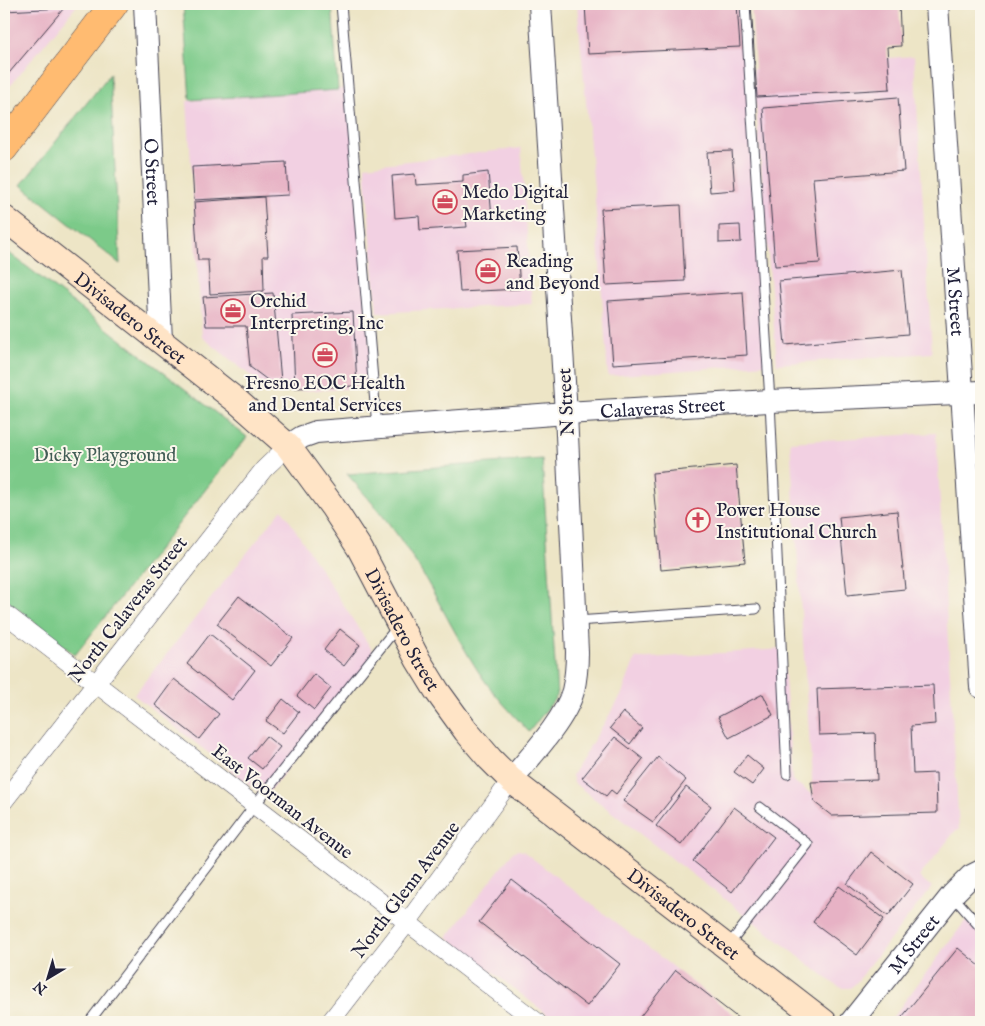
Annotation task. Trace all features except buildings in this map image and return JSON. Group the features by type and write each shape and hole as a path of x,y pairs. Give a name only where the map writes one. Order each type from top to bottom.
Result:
{"main road":[{"path":"9,137 114,4"},
{"name":"Divisadero Street","path":"4,218 237,401 288,446 332,506 360,549 398,625 418,660 449,707 490,759 512,780 824,1022"}],"street":[{"name":"O Street","path":"145,4 161,340"},
{"name":"N Street","path":"512,780 554,726 565,708 572,692 578,652 566,413 540,4"},
{"name":"M Street","path":"937,4 972,393 981,687"},
{"name":"Calaveras Street","path":"288,446 302,437 316,432 566,413 770,401 972,393"},
{"name":"North Calaveras Street","path":"4,801 264,469 288,446"},
{"name":"East Voorman Avenue","path":"4,613 536,1022"},
{"name":"North Glenn Avenue","path":"330,1022 407,923 512,780"},
{"name":"M Street","path":"851,1022 952,895 971,876 981,871"}],"lane":[{"path":"341,4 377,428"},
{"path":"745,4 770,401 787,774"},
{"path":"576,622 756,609"},
{"path":"89,1022 254,806 398,625"},
{"path":"727,947 808,844 760,807"},
{"path":"952,895 981,928"}],"shaded area":[{"path":"78,4 4,93 4,6"},
{"path":"577,4 743,4 765,364 608,376 595,200"},
{"path":"914,56 932,353 777,364 753,69"},
{"path":"350,88 373,388 271,392 202,337 187,101"},
{"path":"521,148 532,304 377,313 365,166"},
{"path":"936,433 959,830 956,830 919,877 932,887 855,984 850,988 843,988 837,986 574,783 572,775 621,696 635,659 783,649 792,780 813,795 790,442"},
{"path":"282,509 376,656 265,797 134,695"},
{"path":"514,851 523,851 744,1022 557,1022 447,937"},
{"path":"966,920 981,932 981,1022 889,1022"}],"green space":[{"path":"183,4 332,4 338,90 190,100"},
{"path":"110,74 120,264 21,185"},
{"name":"Dicky Playground","path":"4,249 247,437 75,655 4,598"},
{"path":"542,459 557,696 529,732 483,679 409,552 372,502 347,474"}],"place":[{"name":"Medo Digital Marketing","path":"445,202"},
{"name":"Reading and Beyond","path":"488,271"},
{"name":"Orchid Interpreting, Inc","path":"233,311"},
{"name":"Fresno EOC Health and Dental Services","path":"325,355"},
{"name":"Power House Institutional Church","path":"698,520"}]}
